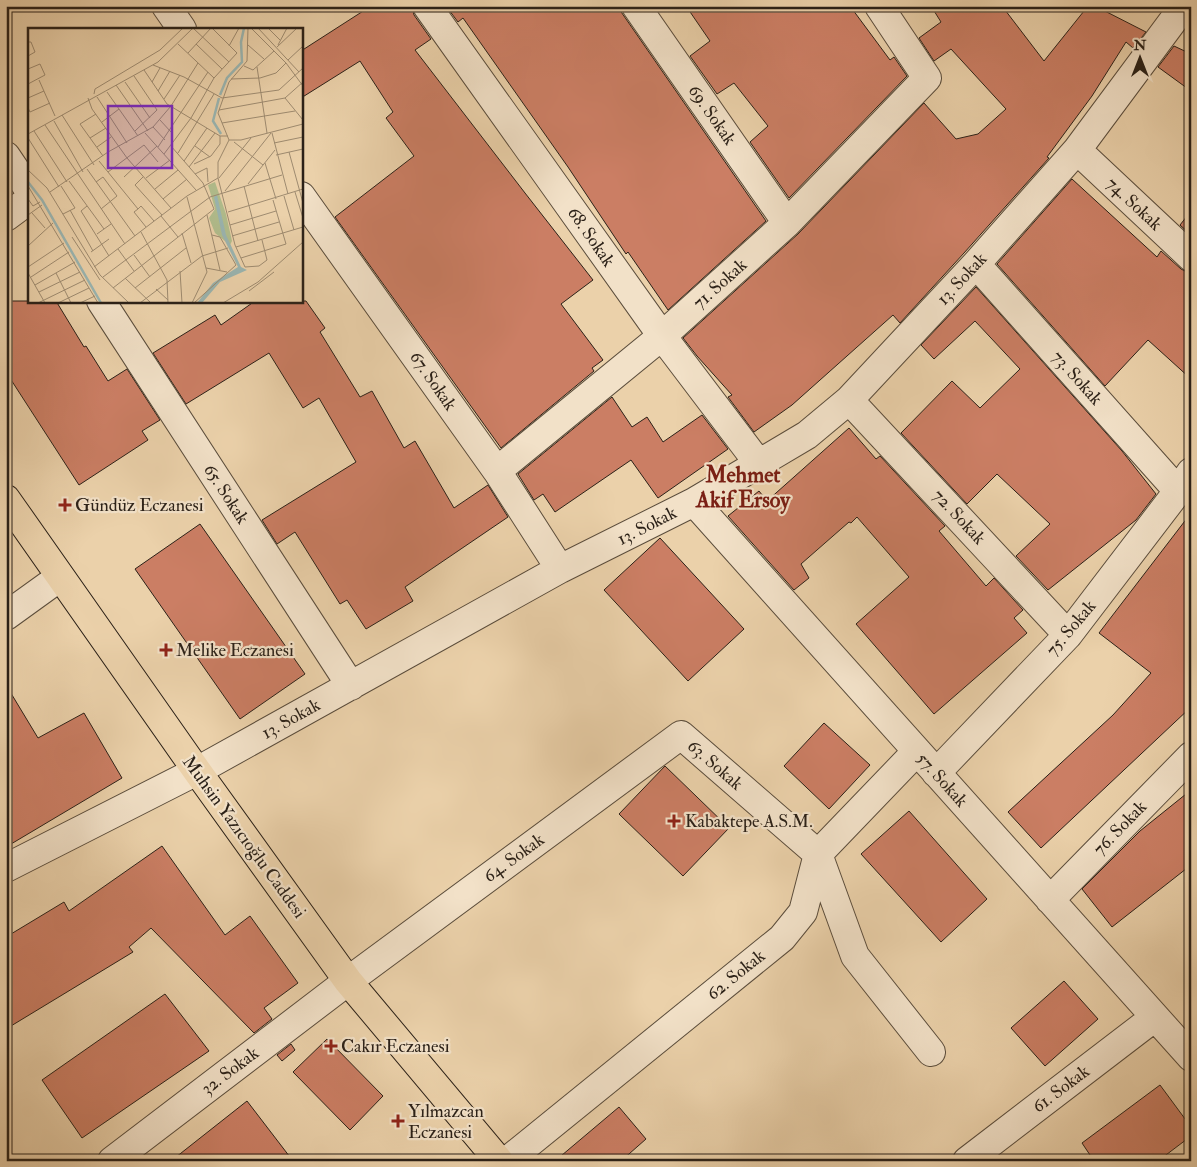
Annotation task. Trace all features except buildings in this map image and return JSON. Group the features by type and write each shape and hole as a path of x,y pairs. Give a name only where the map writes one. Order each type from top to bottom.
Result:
{"main road":[{"name":"Muhsin Yazıcıoğlu Caddesi","path":"6,499 196,771 348,981 499,1161"}],"street":[{"path":"166,6 181,28"},
{"name":"68. Sokak","path":"427,6 662,336 759,464"},
{"name":"69. Sokak","path":"636,6 788,223"},
{"name":"71. Sokak","path":"497,471 662,336 788,223 927,78 879,6"},
{"name":"13. Sokak","path":"6,868 196,771 560,569 694,502 807,435 849,400 976,264 1077,150 1184,6"},
{"name":"74. Sokak","path":"1077,150 1191,257"},
{"path":"6,156 28,189"},
{"name":"67. Sokak","path":"302,197 497,471 560,569"},
{"path":"6,217 28,201"},
{"name":"73. Sokak","path":"976,264 1184,482"},
{"name":"65. Sokak","path":"102,302 351,686"},
{"name":"72. Sokak","path":"849,400 1068,635"},
{"name":"75. Sokak","path":"936,773 1068,635 1184,482"},
{"name":"57. Sokak","path":"694,502 1191,1057"},
{"path":"6,616 60,576"},
{"name":"63. Sokak","path":"680,735 818,854"},
{"name":"64. Sokak","path":"348,981 680,735"},
{"name":"62. Sokak","path":"507,1161 782,938 803,912 818,854 917,751"},
{"name":"76. Sokak","path":"1050,900 1191,756"},
{"path":"818,854 855,956 931,1052"},
{"name":"32. Sokak","path":"112,1161 348,981"},
{"name":"61. Sokak","path":"967,1161 1155,1018"}],"place":[{"name":"Gündüz Eczanesi","path":"65,505"},
{"name":"Melike Eczanesi","path":"166,650"},
{"name":"Kabaktepe A.S.M.","path":"674,821"},
{"name":"Cakır Eczanesi","path":"331,1046"},
{"name":"Yılmazcan Eczanesi","path":"398,1121"}],"district":[{"name":"Mehmet Akif Ersoy","path":"743,488"}]}
